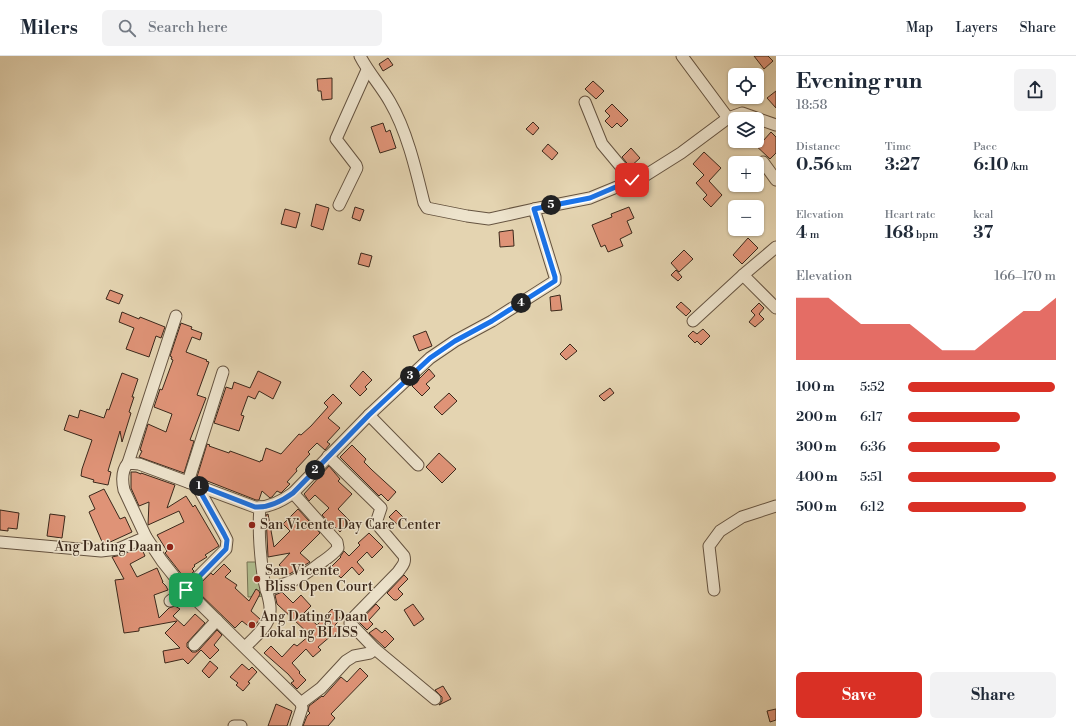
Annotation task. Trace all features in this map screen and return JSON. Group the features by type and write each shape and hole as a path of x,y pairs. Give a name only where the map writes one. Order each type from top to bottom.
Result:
{"street":[{"path":"360,56 367,70 390,102 396,115 407,140 424,203 427,208 488,219 590,198 646,175 728,118 682,56"},
{"path":"339,206 357,168 336,139 367,70"},
{"path":"585,102 596,133 602,144 632,180"},
{"path":"764,121 776,125"},
{"path":"764,163 776,180"},
{"path":"128,463 139,464 249,505 260,507 277,503 293,493 369,415 435,354 455,341 492,321 555,281 534,209"},
{"path":"693,321 776,247"},
{"path":"743,275 776,308"},
{"path":"176,316 128,463 123,473 122,482 124,490 146,537 169,571 186,590 301,703 302,708 296,726"},
{"path":"170,601 186,590 226,549 227,544 224,534 192,483 223,372"},
{"path":"369,415 418,465"},
{"path":"328,456 381,508 376,523 404,556 405,560 398,572 351,620 350,623 375,649 435,699"},
{"path":"266,590 288,584 303,576 334,554 338,548 337,542 293,493"},
{"path":"714,590 709,546 720,531 742,517 776,506"},
{"path":"245,647 264,627 268,618 270,605 266,590 259,540 260,507"},
{"path":"0,542 101,551 118,549 146,537"},
{"path":"194,645 217,620"},
{"path":"301,703 321,688 346,660 354,656 370,653 375,649"},
{"path":"234,726 241,726"}],"green space":[{"name":"San Vicente Bliss Open Court","path":"247,562 265,562 266,596 248,597"}],"building":[{"path":"754,56 768,56 773,61 764,69"},
{"path":"388,58 393,65 383,71 379,64"},
{"path":"332,78 332,99 322,100 321,91 318,91 317,79"},
{"path":"593,81 604,91 596,99 585,89"},
{"path":"776,91 776,108 767,98"},
{"path":"612,104 628,120 621,127 617,123 612,128 605,121 610,116 605,111"},
{"path":"533,122 539,128 533,135 526,129"},
{"path":"383,123 386,132 390,130 396,148 380,153 371,127"},
{"path":"771,132 776,137 776,153 770,159 758,148 764,148 764,140"},
{"path":"548,144 558,153 552,160 542,151"},
{"path":"631,148 640,158 630,167 622,157"},
{"path":"704,152 721,168 709,181 722,195 711,207 703,199 707,195 696,183 704,175 693,164"},
{"path":"316,204 329,208 323,230 311,226"},
{"path":"355,207 364,210 360,221 352,218"},
{"path":"629,207 634,218 627,221 632,233 620,239 623,246 608,252 605,245 601,247 592,225 612,217 611,214"},
{"path":"285,209 300,213 296,228 281,224"},
{"path":"513,230 514,246 500,247 499,232"},
{"path":"748,238 758,248 742,264 733,255"},
{"path":"684,250 693,259 679,272 671,263"},
{"path":"361,253 372,256 369,267 358,264"},
{"path":"676,270 682,277 678,281 671,275"},
{"path":"110,290 123,295 119,304 106,299"},
{"path":"560,295 562,310 551,311 550,297"},
{"path":"681,302 691,311 686,316 676,307"},
{"path":"759,303 764,308 759,314 764,319 755,327 749,322 755,315 751,311"},
{"path":"122,312 139,319 140,317 165,327 161,338 156,336 149,357 126,349 134,328 119,322"},
{"path":"181,323 202,333 200,340 192,337 186,352 209,362 197,395 206,398 190,440 194,441 184,473 139,457 142,451 140,450 148,424 166,432 172,414 154,407 173,360 170,356"},
{"path":"703,329 710,336 701,345 697,341 695,343 688,336 693,331 697,334"},
{"path":"426,331 432,346 419,351 413,336"},
{"path":"570,344 577,351 566,360 560,354"},
{"path":"429,369 435,376 426,384 430,388 422,396 412,386"},
{"path":"258,371 281,382 273,399 259,391 255,399 248,396 241,415 244,416 239,431 214,423 226,387 232,389 234,382 250,388"},
{"path":"363,371 372,380 365,387 367,389 360,396 350,386"},
{"path":"122,373 138,379 132,397 134,397 129,412 131,413 122,442 120,431 108,471 111,472 108,485 93,482 94,480 81,476 92,440 64,430 69,415 78,418 80,410 104,418 107,409 109,410"},
{"path":"610,388 614,393 604,401 599,396"},
{"path":"449,393 457,401 442,415 434,407"},
{"path":"333,394 342,403 328,418 340,428 327,442 330,444 325,450 317,443 308,452 310,454 296,469 297,471 287,482 290,484 281,493 277,491 270,498 262,491 259,500 256,500 197,477 207,444 229,453 230,451 260,462 261,460 262,461 266,448 281,454 299,434 301,435 311,426 328,407 324,403"},
{"path":"352,445 366,459 364,462 396,492 388,501 381,494 379,496 340,457"},
{"path":"439,453 456,469 442,483 426,467"},
{"path":"329,466 340,479 338,481 352,494 338,509 350,521 340,532 322,515 329,508 315,495 309,501 304,494"},
{"path":"131,472 141,473 175,485 167,508 186,496 193,507 195,505 219,546 205,555 207,557 194,565 195,566 192,569 194,571 186,580 165,553 167,551 157,535 184,522 179,511 148,525 149,502 139,506 131,488"},
{"path":"104,489 120,519 125,517 132,532 103,544 89,512 95,509 89,496"},
{"path":"298,509 320,533 300,553 310,562 286,576 282,571 284,569 279,565 290,553 268,557 266,515 268,514 274,547 290,531 283,524"},
{"path":"0,510 19,513 17,529 8,528 8,531 0,530"},
{"path":"396,510 404,518 398,525 389,517"},
{"path":"50,514 65,516 62,538 47,536"},
{"path":"369,533 383,547 372,558 367,552 357,562 364,570 359,575 352,567 341,578 330,568 341,557 344,551 349,556 360,545 358,543"},
{"path":"141,547 145,556 130,564 137,577 157,568 162,582 168,590 154,595 159,618 169,608 175,606 180,609 173,616 184,626 195,614 205,623 187,643 187,647 192,652 199,650 217,630 222,635 214,645 219,650 210,659 201,650 188,664 183,659 165,663 163,651 180,648 165,633 177,621 139,628 139,631 124,633 115,580 124,579 112,557"},
{"path":"224,564 231,571 225,577 237,585 235,588 249,601 256,589 259,591 260,594 251,611 260,619 252,629 242,621 235,628 195,589 211,573 213,575"},
{"path":"404,575 408,579 398,589 403,594 397,600 394,600 387,593"},
{"path":"282,592 293,603 301,595 311,606 304,613 317,625 332,609 341,619 335,625 339,630 318,647 321,650 313,657 306,649 292,663 306,680 297,689 291,683 294,681 288,674 264,653 271,646 282,657 294,644 297,646 310,635 277,604 275,595"},
{"path":"376,604 380,608 369,620 373,624 367,630 359,622"},
{"path":"413,604 424,619 414,626 404,610"},
{"path":"376,628 382,633 385,630 394,639 385,648 369,633"},
{"path":"210,661 218,668 209,678 202,671"},
{"path":"242,664 249,670 252,667 257,672 248,682 250,683 243,691 236,685 238,683 230,677"},
{"path":"360,668 368,676 331,714 335,718 328,726 303,726 307,716 310,713 308,711 309,706 322,696 323,697 341,677 347,682"},
{"path":"443,686 451,699 439,705 442,701 442,697 435,690"},
{"path":"276,704 292,711 287,726 268,726"},
{"path":"776,709 776,720 770,722 767,711"}],"place":[{"name":"San Vicente Day Care Center","path":"252,525"},
{"name":"Ang Dating Daan","path":"170,547"},
{"name":"San Vicente Bliss Open Court","path":"257,579"},
{"name":"Ang Dating Daan Lokal ng BLISS","path":"252,625"}],"route":[{"path":"186,590 226,549 227,544 224,534 196,484 255,507 277,503 293,493 369,415 430,358 455,341 492,321 555,281 534,209 590,198 632,180"}]}
